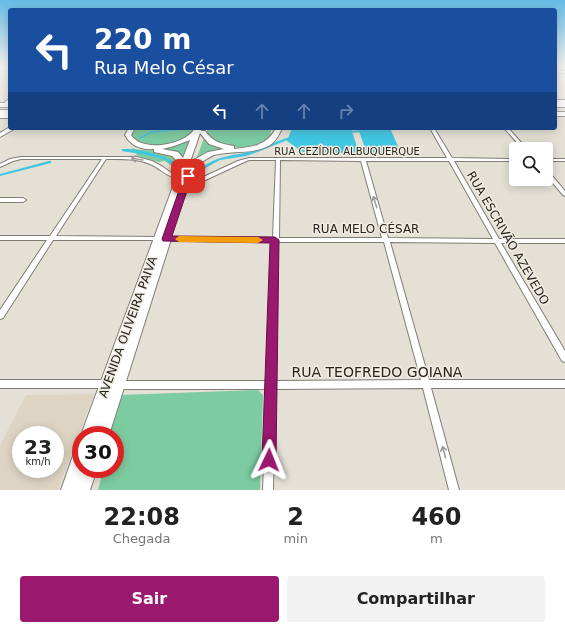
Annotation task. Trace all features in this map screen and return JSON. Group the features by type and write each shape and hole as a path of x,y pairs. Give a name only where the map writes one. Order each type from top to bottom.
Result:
{"main road":[{"path":"125,130 123,137 130,145 141,149 172,153 189,164 213,154 250,150 263,146 276,137 278,130"},
{"path":"131,130 128,135 131,140 138,144 150,147 164,147 176,144 191,138 201,130 206,139 214,144 231,148 254,146 265,141 272,133 272,130"},
{"name":"AVENIDA OLIVEIRA PAIVA","path":"93,426 112,384 163,239 184,188 189,164 201,130"},
{"name":"AVENIDA OLIVEIRA PAIVA","path":"163,239 180,178 189,164"},
{"name":"AVENIDA OLIVEIRA PAIVA","path":"103,426 112,384"},
{"path":"69,490 73,478"},
{"path":"82,490 86,478"}],"street":[{"path":"0,135 9,130"},
{"name":"RUA ESCRIVÃO AZEVEDO","path":"433,130 565,358"},
{"path":"508,130 519,142"},
{"path":"0,166 12,160 21,158 132,158 148,161 173,177 180,178"},
{"path":"0,316 106,158"},
{"name":"RUA CEZÍDIO ALBUQUERQUE","path":"184,188 243,160 509,160"},
{"path":"268,490 278,160"},
{"path":"363,160 454,490"},
{"path":"553,160 565,160"},
{"path":"553,180 565,194"},
{"path":"0,200 23,200"},
{"name":"RUA MELO CÉSAR","path":"0,238 565,241"},
{"name":"RUA TEOFREDO GOIANA","path":"0,384 565,384"}],"shaded area":[{"path":"94,394 82,426 72,426 72,453 64,474 64,426 12,426 12,478 62,478 58,490 0,490 0,445 26,395"}],"green space":[{"path":"127,130 129,130 127,136 129,141 134,145 165,148 182,143 192,138 184,160 162,149 135,146 130,143 126,138"},
{"path":"133,130 194,130 187,139 168,145 147,146 136,142 130,135"},
{"path":"207,130 271,130 266,140 250,146 241,147 224,146 218,144 206,134"},
{"path":"275,130 276,130 275,136 271,141 264,145 256,148 216,151 206,154 196,160 204,138 220,147 240,149 261,146 275,135"},
{"path":"131,148 159,151 174,155 182,166 180,174 175,174 170,170 173,167 165,161 159,162 138,156"},
{"path":"258,390 263,395 260,490 98,490 101,478 124,478 124,426 110,426 120,395"}],"water":[{"path":"291,130 352,130 359,153 304,153 287,141"},
{"path":"359,130 391,130 401,153 367,154"}],"waterway":[{"path":"140,138 152,132 173,130"},
{"path":"345,132 366,131"},
{"path":"198,173 212,162 225,158 245,155 294,137"},
{"path":"124,150 163,158 175,166 178,171"},
{"path":"0,175 49,162"}],"slow traffic":[{"path":"179,239 258,240"}],"route":[{"path":"188,176 166,239 275,240 269,460"}]}
